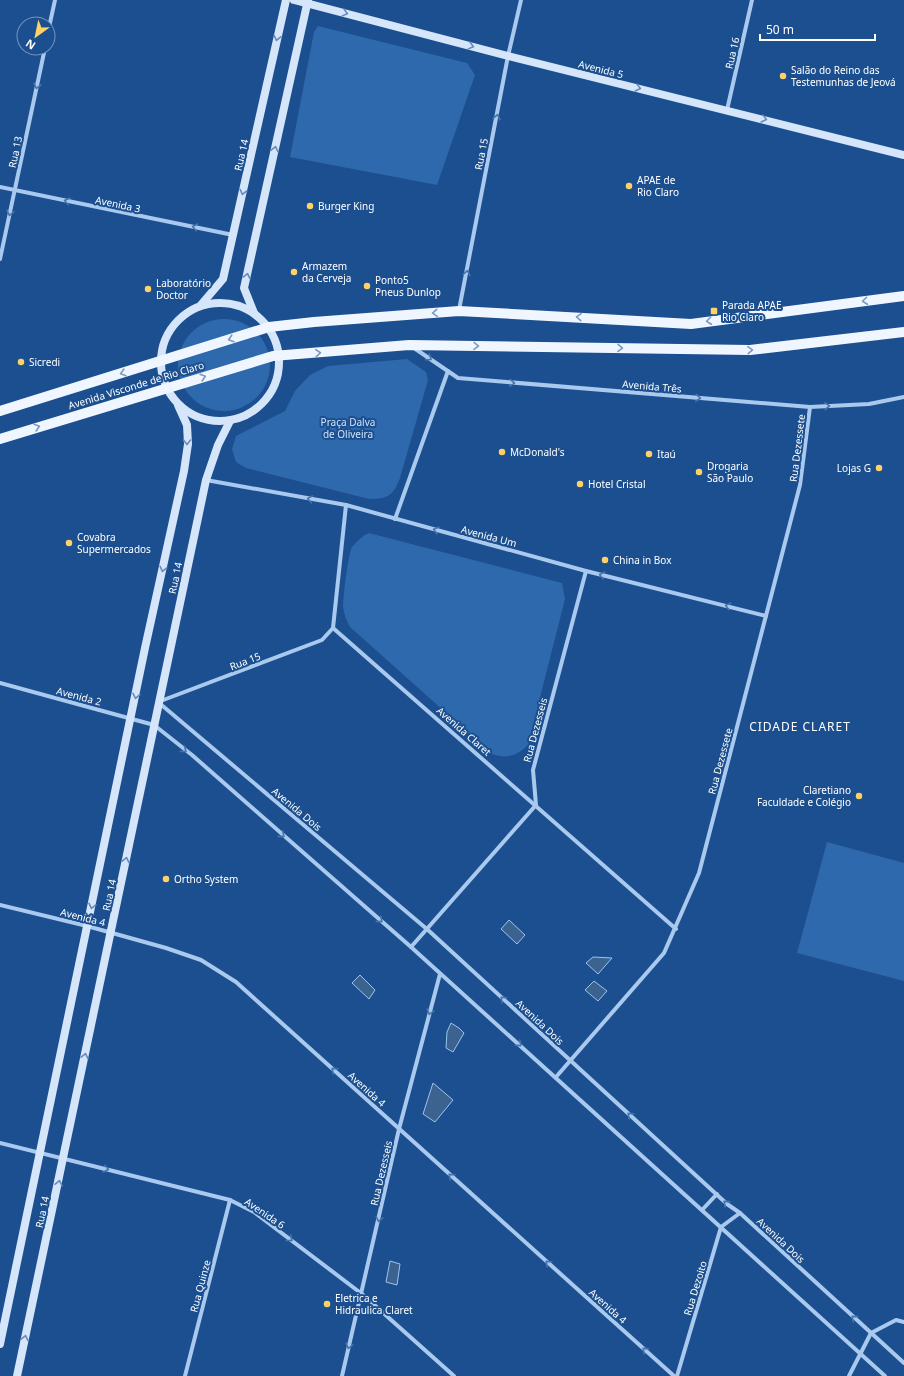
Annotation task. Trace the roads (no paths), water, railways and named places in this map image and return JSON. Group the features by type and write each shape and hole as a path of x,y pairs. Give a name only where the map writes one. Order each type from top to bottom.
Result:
{"main road":[{"name":"Rua 14","path":"199,307 223,279 286,0"},
{"name":"Avenida 5","path":"294,0 308,1 508,56 904,155"},
{"path":"254,313 244,288 308,1"},
{"name":"Avenida Visconde de Rio Claro","path":"0,411 269,327 459,311 691,324 904,296"},
{"path":"210,303 229,303 254,313 269,327 280,356 279,373 270,395 249,414 230,421 197,417 178,405 166,388 160,362 161,350 171,327 189,310 210,303"},
{"name":"Avenida Visconde de Rio Claro","path":"0,439 166,388 280,356 410,345 750,350 904,332"},
{"name":"Rua 14","path":"0,1344 184,471 188,444 187,425 178,405"},
{"name":"Rua 14","path":"17,1376 64,1159 158,702 206,480 218,445 230,421"}],"street":[{"path":"52,16 55,0"},
{"name":"Rua 15","path":"459,311 508,56 521,0"},
{"name":"Rua 16","path":"726,110 752,0"},
{"name":"Rua 13","path":"0,259 43,56"},
{"name":"Avenida 3","path":"0,187 233,235"},
{"path":"879,335 904,337"},
{"name":"Avenida Três","path":"410,345 458,378 810,407 869,404 904,397"},
{"path":"395,519 448,371"},
{"name":"Rua Dezessete","path":"556,1077 664,953 676,929 699,873 800,486 810,407"},
{"name":"Avenida Um","path":"206,480 346,505 586,571 766,616"},
{"path":"333,628 346,505"},
{"name":"Rua Dezesseis","path":"536,805 532,770 586,571"},
{"name":"Rua 15","path":"158,702 322,640 333,628"},
{"name":"Avenida Claret","path":"333,628 676,929"},
{"name":"Avenida 2","path":"0,682 154,725"},
{"name":"Avenida Dois","path":"158,702 428,930 717,1194 726,1204 740,1213 904,1363"},
{"path":"154,725 192,755 411,947 885,1376"},
{"path":"411,947 428,930 536,805"},
{"name":"Avenida 4","path":"0,905 88,926 166,948 201,960 236,982 674,1376"},
{"name":"Rua Dezesseis","path":"342,1376 400,1129 440,974"},
{"name":"Avenida 6","path":"0,1143 230,1200 254,1212 362,1294 454,1376"},
{"path":"702,1210 717,1194"},
{"name":"Rua Quinze","path":"184,1376 230,1200"},
{"path":"721,1227 740,1213"},
{"name":"Rua Dezoito","path":"677,1376 721,1227"},
{"path":"849,1376 871,1332 896,1320 904,1322"}],"place":[{"name":"Salão do Reino das Testemunhas de Jeová","path":"783,76"},
{"name":"APAE de Rio Claro","path":"629,186"},
{"name":"Burger King","path":"310,206"},
{"name":"Armazem da Cerveja","path":"294,272"},
{"name":"Ponto5 Pneus Dunlop","path":"367,286"},
{"name":"Laboratório Doctor","path":"148,289"},
{"name":"Parada APAE Rio Claro","path":"714,311"},
{"name":"Sicredi","path":"21,362"},
{"name":"McDonald's","path":"502,452"},
{"name":"Itaú","path":"649,454"},
{"name":"Lojas G","path":"879,468"},
{"name":"Drogaria São Paulo","path":"699,472"},
{"name":"Hotel Cristal","path":"580,484"},
{"name":"Covabra Supermercados","path":"69,543"},
{"name":"China in Box","path":"605,560"},
{"name":"Claretiano Faculdade e Colégio","path":"859,796"},
{"name":"Ortho System","path":"166,879"},
{"name":"Eletrica e Hidraulica Claret","path":"327,1304"}],"district":[{"name":"CIDADE CLARET","path":"800,726"}],"park label":[{"name":"Praça Dalva de Oliveira","path":"348,428"}]}
